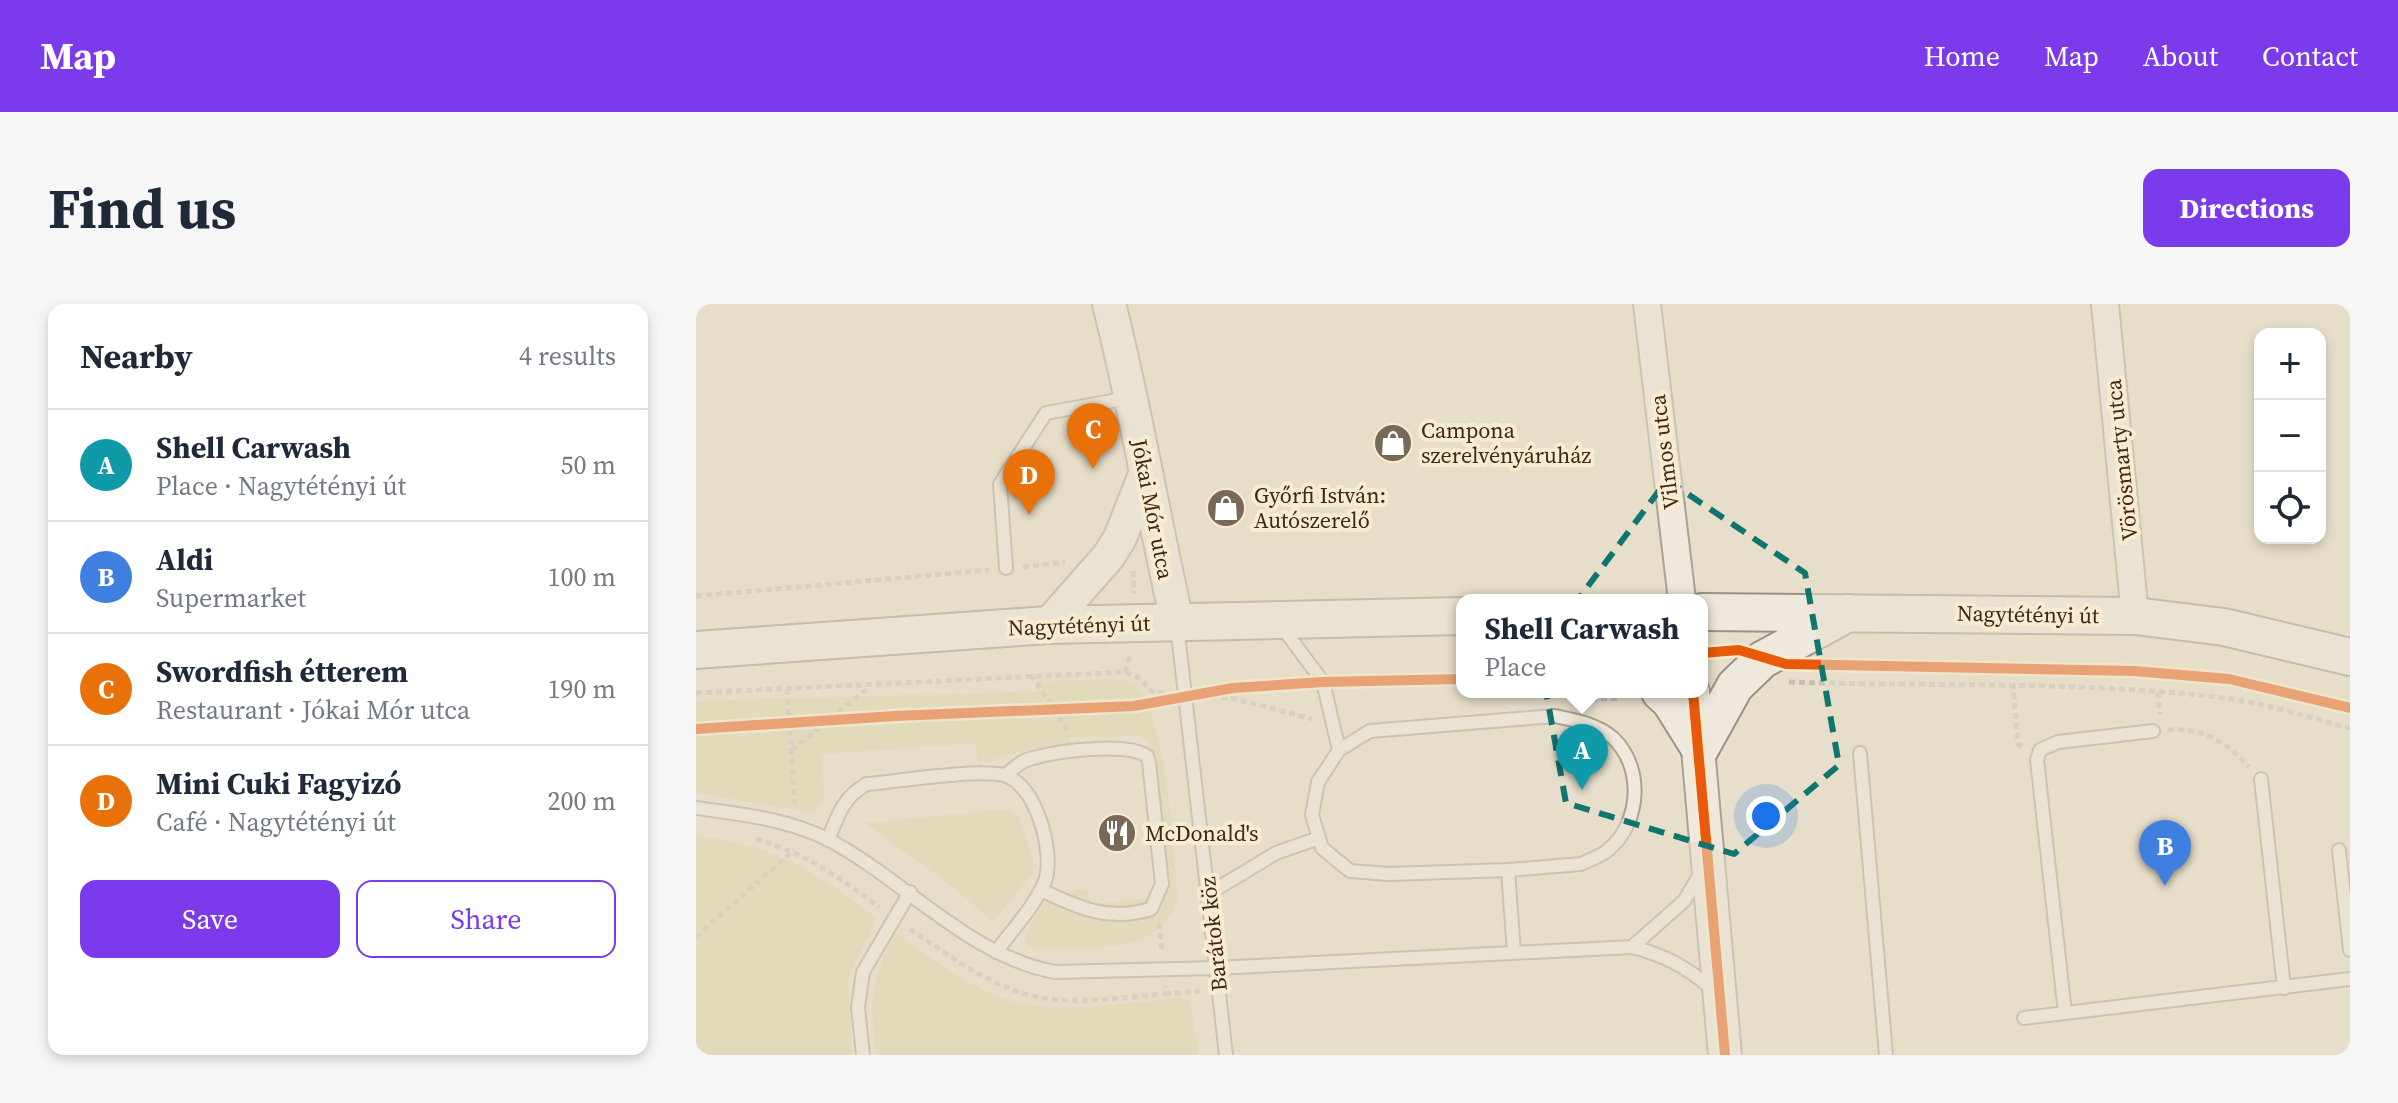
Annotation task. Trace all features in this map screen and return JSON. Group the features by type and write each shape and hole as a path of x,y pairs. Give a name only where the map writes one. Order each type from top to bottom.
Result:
{"main road":[{"path":"1667,698 1700,749 1735,686 1762,660 1852,611"},
{"name":"Nagytétényi út","path":"1708,612 2135,616 2224,627 2350,657"},
{"name":"Nagytétényi út","path":"696,650 1048,625 1456,616"}],"street":[{"name":"Jókai Mór utca","path":"1109,304 1133,397 1144,477 1177,621"},
{"name":"Vilmos utca","path":"1647,304 1681,594"},
{"name":"Vörösmarty utca","path":"2105,304 2135,616"},
{"path":"1048,625 1108,557 1120,538 1144,477"},
{"path":"1694,698 1725,1055"}],"lane":[{"path":"1006,568 1000,484 1046,413 1133,397"},
{"path":"1275,619 1323,682 1339,750"},
{"name":"Barátok köz","path":"1177,621 1226,1055"},
{"path":"1555,716 1589,724 1613,738 1631,766 1636,796 1630,820 1609,850 1581,864 1389,874 1350,871 1322,848 1312,815 1318,782 1339,750 1370,731 1506,717 1555,716"},
{"path":"2065,1013 2037,760 2040,750 2047,745 2153,731"},
{"path":"1006,775 1031,758 1130,749 1147,756 1162,884 1151,909 1130,915 1108,916 1078,908 1041,890"},
{"path":"1860,753 1886,1055"},
{"path":"828,840 841,806 851,792 867,784 1006,775 1019,781 1032,796 1041,822 1047,876 1041,890 996,952"},
{"path":"2261,779 2284,988"},
{"path":"696,808 802,828 828,840 996,952 1033,968 1055,972 1216,968 1632,947 1660,954 1687,967 1721,996"},
{"path":"1208,894 1276,853 1319,838"},
{"path":"2339,850 2350,950"},
{"path":"1632,947 1684,901 1710,858"},
{"path":"1508,870 1514,953"},
{"path":"863,1055 858,1007 863,972 910,892"},
{"path":"2024,1018 2350,979"}],"path":[{"path":"696,596 1062,563 1087,550 1133,567 1137,622 1125,672"},
{"path":"696,693 869,687 1030,674 1125,672 1141,679 1151,691 1187,697"},
{"path":"1030,674 1082,752"},
{"path":"1747,675 1770,682 2013,683 2235,700 2350,728"},
{"path":"2013,683 2018,744 2037,760"},
{"path":"791,751 869,687"},
{"path":"1147,704 1248,687"},
{"path":"696,937 794,850 802,828 795,808 787,689"},
{"path":"1038,711 1070,710"},
{"path":"777,726 854,719"},
{"path":"2153,731 2186,729 2228,744 2261,779"},
{"path":"1165,994 1219,989"}],"highlighted area":[{"path":"1667,480 1805,573 1839,765 1734,854 1566,803 1539,652"}],"shaded area":[{"path":"1126,680 1140,690 1151,712 1159,742 1166,777 1178,896 1170,916 1156,931 1139,940 1097,948 1034,949 1027,946 1025,940 1040,908 1063,893 1087,889 1089,904 1155,897 1166,889 1152,758 1147,740 1141,735 1068,737 1073,745 1018,752 978,765 975,743 822,754 824,797 813,813 696,793 696,701 1043,691 1038,681"},
{"path":"1012,811 1019,816 1033,858 1033,873 993,922 945,881 864,823"},
{"path":"696,836 723,839 771,853 814,874 877,918 848,979 852,1055 696,1055"},
{"path":"895,933 977,986 1013,1001 1068,1007 1180,998 1190,1001 1199,1055 877,1055 872,1006 876,978"}],"cycle path":[{"path":"1708,653 1739,650 1786,664 2134,671 2229,679 2350,708"},
{"path":"696,729 895,716 1134,706 1233,688 1323,682 1456,679"},
{"path":"1694,698 1725,1055"}],"place":[{"name":"Campona szerelvényáruház","path":"1393,443"},
{"name":"Swordfish étterem","path":"1093,469"},
{"name":"Győrfi István: Autószerelő","path":"1226,508"},
{"name":"Mini Cuki Fagyizó","path":"1029,515"},
{"name":"Shell Carwash","path":"1582,790"},
{"name":"McDonald's","path":"1117,833"},
{"name":"Aldi","path":"2165,886"}]}
